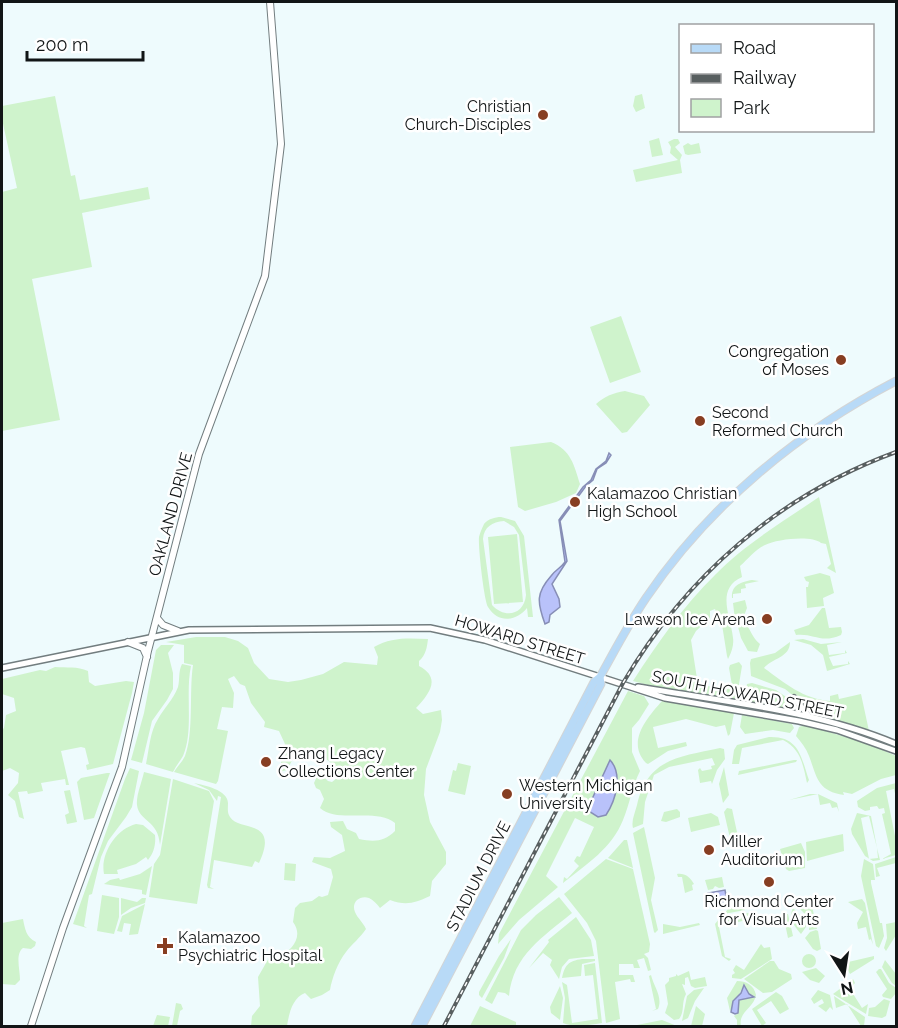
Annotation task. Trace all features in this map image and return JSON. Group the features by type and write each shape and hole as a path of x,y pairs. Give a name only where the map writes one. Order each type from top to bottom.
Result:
{"main road":[{"name":"OAKLAND DRIVE","path":"31,1026 63,928 122,767 147,657 199,454 261,292 268,262 281,144 270,2"},
{"name":"STADIUM DRIVE","path":"415,1026 594,682 600,677 629,624 675,559 718,511 756,475 812,431 897,381"},
{"path":"157,618 162,625 178,632"},
{"path":"128,642 143,648 147,657"},
{"name":"STADIUM DRIVE","path":"422,1026 600,684 600,677"}],"street":[{"name":"HOWARD STREET","path":"2,668 152,637 204,629 430,628 486,640 665,698 800,721 837,730 897,751"},
{"name":"SOUTH HOWARD STREET","path":"627,685 817,718 853,727 897,744"},
{"path":"789,712 794,706 794,698 806,713 817,718"}],"green space":[{"path":"642,94 645,108 636,112 633,106 635,96"},
{"path":"55,96 71,176 75,175 80,200 148,187 150,199 82,213 92,267 32,279 60,420 2,431 2,192 17,188 2,119 2,106"},
{"path":"659,138 663,155 652,157 649,141"},
{"path":"678,139 680,143 675,147 682,155 680,160 682,173 636,182 633,170 678,160 670,153 671,147 668,142"},
{"path":"688,143 691,145 699,143 701,153 685,154 683,146"},
{"path":"621,316 641,372 610,383 590,327"},
{"path":"625,391 644,396 650,405 627,432 622,433 596,404 609,395"},
{"path":"551,442 567,454 580,484 576,493 556,502 525,511 518,507 510,447"},
{"path":"819,497 836,573 827,568 831,564 826,544 802,539 765,545 740,566 742,577 729,589 727,604 733,643 728,659 720,612 716,612 715,609 710,611 710,618 696,631 691,640 698,685 731,689 732,687 738,691 736,702 633,681 681,612 715,575 752,543"},
{"path":"501,517 515,521 524,536 533,617 528,617 527,608 513,618 502,618 488,607 479,537 486,522","holes":["504,521 514,527 519,535 526,595 522,607 518,611 508,613 492,605 483,539 487,528 496,523"]},
{"path":"517,534 523,602 494,604 488,537"},
{"path":"820,573 830,576 834,593 823,598 824,606 807,608 806,587 809,582 804,577"},
{"path":"752,580 759,581 745,584 746,588 741,589 741,593 733,594 732,598 733,590 735,587"},
{"path":"745,600 747,608 743,618 735,620 733,603"},
{"path":"822,608 825,608 829,628 841,627 841,635 828,639 796,635 794,630 809,625"},
{"path":"744,622 760,644 757,652 748,651 741,638 737,623"},
{"path":"196,637 225,637 238,641 248,648 254,663 269,679 288,682 323,674 344,662 377,665 378,657 374,647 387,641 428,639 425,654 419,661 419,666 426,671 432,681 429,692 416,708 423,714 441,710 440,732 426,769 424,795 430,822 446,852 446,864 432,881 430,896 406,903 390,900 380,908 369,898 357,900 354,909 366,929 340,960 330,990 311,999 305,993 301,995 292,1007 287,1026 251,1026 252,1016 260,1006 258,977 270,956 277,958 295,943 297,933 293,922 295,908 300,903 328,895 333,877 331,869 312,862 314,857 330,858 345,851 342,835 331,827 330,822 343,821 347,829 356,833 359,839 374,841 391,835 395,831 395,823 377,816 336,815 320,808 324,799 314,783 319,772 328,781 332,782 337,778 333,766 323,757 309,753 295,755 287,770 279,772 285,744 279,731 264,727 265,722 251,703 245,686 240,684 234,676 228,679 234,693 233,708 222,707 217,729 228,731 218,781 216,784 174,772 188,747 193,665 184,663 184,645 166,642"},
{"path":"803,639 821,644 842,642 827,645 829,655 845,653 845,650 847,653 829,657 833,666 848,664 848,661 850,664 827,671 823,655 811,645 794,640"},
{"path":"790,642 784,655 764,668 795,689 820,700 830,701 830,696 838,694 839,699 861,694 869,731 832,720 831,702 830,719 808,713 785,689 751,676 751,659 775,653"},
{"path":"161,645 174,645 168,653 173,673 173,689 152,721 142,763 131,760 144,713 156,650"},
{"path":"739,662 742,666 738,690 732,685 729,668 730,665"},
{"path":"182,664 191,666 189,724 183,756 173,772 146,764 153,729 176,692"},
{"path":"55,667 84,669 88,671 89,682 95,686 126,681 134,682 132,693 113,764 87,770 86,765 89,764 85,748 61,751 69,785 66,785 65,779 41,783 43,791 28,794 27,791 18,792 24,819 19,817 15,801 8,795 18,783 19,773 10,768 2,771 2,730 6,715 16,711 14,698 2,694 2,679 40,670 46,671"},
{"path":"752,683 776,690 792,701 790,709 744,703 747,684"},
{"path":"628,691 644,696 649,704 632,728 632,752 640,771 618,830 598,855 563,883 564,877 567,879 579,866 574,861 577,856 580,857 594,827 575,818 546,876 558,887 519,920 498,944 499,934"},
{"path":"656,693 837,727 867,736 896,747 896,749 841,729"},
{"path":"662,701 734,713 730,734 728,736 725,725 716,727 686,719 653,727 658,748 686,742 687,746 668,751 648,764 640,755 638,739 650,715"},
{"path":"742,715 792,724 794,728 790,733 773,730 745,734 740,727"},
{"path":"805,725 869,744 896,756 896,775 881,779 852,794 843,792 844,795 828,790 816,777 806,750 796,736 799,727"},
{"path":"769,737 787,740 798,750 809,780 807,783 797,753 783,740 742,748 739,764 732,764 737,745"},
{"path":"724,749 725,759 717,770 712,784 711,781 700,783 698,770 700,768 702,771 712,769 711,766 715,765 712,758 669,767 654,775 645,802 643,824 633,828 632,823 642,789 657,769 667,762 691,754"},
{"path":"797,760 738,775 739,771"},
{"path":"458,763 471,766 465,795 448,791 453,770 456,771"},
{"path":"724,767 729,795 723,803 719,784"},
{"path":"130,768 139,771 132,807 108,841 101,857 92,894 89,895 84,926 87,928 73,924 125,779"},
{"path":"144,772 171,779 160,845 156,830 138,811 138,793"},
{"path":"110,773 94,818 84,820 77,782 81,778"},
{"path":"173,779 209,791 214,801 197,904 149,897 154,864 160,855"},
{"path":"194,783 220,791 227,798 230,817 256,829 265,839 259,863 255,861 252,867 214,860 210,887 214,889 208,888 207,885 221,797 218,796 217,801 209,790"},
{"path":"896,783 896,798 894,789 886,791 896,841 896,855 882,859 891,854 882,814 885,813 884,808 870,807 870,810 865,811 858,807 857,801 877,788"},
{"path":"70,790 77,822 67,824 65,815 69,813 64,791"},
{"path":"810,794 818,794 789,800"},
{"path":"818,794 837,803 839,812 837,807 832,808 830,803 820,805"},
{"path":"727,808 732,809 740,846 735,849 732,847 724,812"},
{"path":"677,809 680,817 666,822 661,821 664,812"},
{"path":"711,813 718,817 720,825 691,832 688,818"},
{"path":"857,813 871,816 877,848 869,816 861,818 869,858 865,856 852,834 851,829"},
{"path":"136,824 143,825 155,835 154,848 150,857 148,860 146,857 136,864 117,870 118,874 104,874 104,858 111,843 122,831"},
{"path":"644,827 655,878 651,900 658,930 655,933 633,833"},
{"path":"843,834 844,851 807,861 806,842"},
{"path":"624,840 627,840 633,868 608,858"},
{"path":"801,843 805,852 805,868 789,871 786,869 780,849"},
{"path":"877,848 880,860 873,861 870,859 878,858"},
{"path":"896,857 896,863 877,868 880,876 876,877 875,864"},
{"path":"606,859 633,869 650,944 649,952 644,954 648,958 651,970 648,971 644,958 637,960 640,968 634,968 633,964 619,964 619,975 633,975 635,982 631,982 630,979 615,982 620,1019 606,1023 596,941 587,923 564,894"},
{"path":"864,859 873,864 875,880 871,880 871,883 884,936 879,948 876,946 861,876"},
{"path":"285,863 296,864 295,881 284,880"},
{"path":"152,866 146,895 142,894 142,890 104,884 110,880 119,878 120,880 140,874"},
{"path":"677,874 689,877 694,884 692,885 693,890 685,893 682,877 678,877"},
{"path":"722,877 724,887 715,886 708,890 705,880"},
{"path":"102,895 119,898 119,917 114,934 97,931"},
{"path":"559,897 572,913 540,939 523,958 516,969 509,996 498,992 492,1004 485,1000 521,930"},
{"path":"121,898 137,902 146,898 145,903 121,915"},
{"path":"862,899 865,903 873,945 871,939 869,940 866,927 858,929 857,923 863,912 848,902"},
{"path":"735,900 745,910 724,914"},
{"path":"145,904 138,934 129,935 131,924 124,923 122,932 117,931 122,916"},
{"path":"799,904 812,906 817,929 809,930 809,918 800,909"},
{"path":"793,908 806,921 806,927 801,934 791,919"},
{"path":"748,913 757,919 753,924 750,919 719,927 725,957 731,959 729,961 722,956 715,924 719,919"},
{"path":"783,914 788,914 793,936 788,938"},
{"path":"576,917 591,940 594,956 569,959 562,967 559,979 550,965 552,960 543,953 529,968 549,942 548,940"},
{"path":"23,919 28,935 36,942 35,946 31,949 23,948 19,954 20,980 15,985 2,984 2,923"},
{"path":"896,922 896,935 886,951 884,948 887,938 886,924"},
{"path":"699,923 700,925 663,934 663,924 680,927"},
{"path":"816,930 821,949 817,951 805,938 810,932"},
{"path":"511,939 504,958 482,998 479,992"},
{"path":"761,944 764,948 770,947 772,959 741,979 732,978 736,965 744,970"},
{"path":"806,954 812,954 816,961 812,968 806,968 802,964 802,958"},
{"path":"874,956 874,959 850,974 844,963"},
{"path":"582,959 595,959 595,961 582,964 581,976 562,978 568,964"},
{"path":"885,960 896,974 896,986 882,967"},
{"path":"770,961 774,961 779,969 791,974 792,979 772,992 763,993 744,979"},
{"path":"595,963 602,1023 567,1025 563,1023 565,998 562,982 567,985 572,1023 598,1019 593,975 585,976 584,965"},
{"path":"816,968 825,976 819,983 810,980 802,972"},
{"path":"879,969 889,983 896,988 896,993 891,999 882,995 887,989 876,972"},
{"path":"689,971 691,980 705,977 707,986 695,988 691,986 688,977 685,978 685,985 682,984 686,994 682,1013 679,1019 674,1020 665,1013 668,1004 665,985 669,978"},
{"path":"651,975 659,1000 658,1009 652,1011 656,1009 649,976"},
{"path":"853,979 855,983 850,989 862,1008 868,1004 866,1014 833,994"},
{"path":"737,981 749,984 756,995 742,1017 741,1026 737,1026 734,1016 737,1014 739,1000 754,996 749,994 744,985 730,1011 727,998"},
{"path":"560,986 563,998 560,1020 551,1013 550,1007"},
{"path":"704,988 695,1001 688,1018 682,1021 687,996 694,990"},
{"path":"818,990 830,995 833,1010 830,1007 826,1012 818,1006 824,1003 822,999 814,1004 811,999"},
{"path":"776,992 782,996 789,1009 780,1014 771,1001 757,1010 766,1023 762,1026 752,1009"},
{"path":"834,996 846,1004 836,1008"},
{"path":"884,999 890,1001 886,1016 882,1018 868,1016 869,1008 875,1007"},
{"path":"176,1003 181,1004 183,1009 180,1011 177,1026 172,1026"},
{"path":"848,1005 865,1017 864,1026 861,1026"},
{"path":"480,1006 516,1022 516,1026 470,1026"},
{"path":"696,1006 705,1014 702,1026 691,1026"},
{"path":"157,1015 170,1017 168,1026 153,1026"},
{"path":"662,1020 677,1026 637,1026 637,1025"}],"water":[{"path":"609,453 611,455 606,463 597,469 593,480 560,521 567,561 552,584 560,607 550,615 549,622 545,624 539,604 540,593 546,582 565,562 559,520 583,487 591,480 596,469 606,461"},
{"path":"610,760 616,772 617,787 606,815 598,817 587,810"},
{"path":"725,890 727,901 711,904 708,893"},
{"path":"744,985 749,994 754,997 739,1000 738,1013 735,1014 731,1012 733,1001 741,993"}],"railway":[{"path":"444,1026 623,683 648,644 676,608 706,574 775,516 813,491 853,470 896,452"}],"place":[{"name":"Christian Church-Disciples","path":"543,115"},
{"name":"Congregation of Moses","path":"841,360"},
{"name":"Second Reformed Church","path":"700,421"},
{"name":"Kalamazoo Christian High School","path":"575,502"},
{"name":"Lawson Ice Arena","path":"767,619"},
{"name":"Zhang Legacy Collections Center","path":"266,762"},
{"name":"Western Michigan University","path":"507,794"},
{"name":"Miller Auditorium","path":"709,850"},
{"name":"Richmond Center for Visual Arts","path":"769,882"},
{"name":"Kalamazoo Psychiatric Hospital","path":"165,946"}]}
